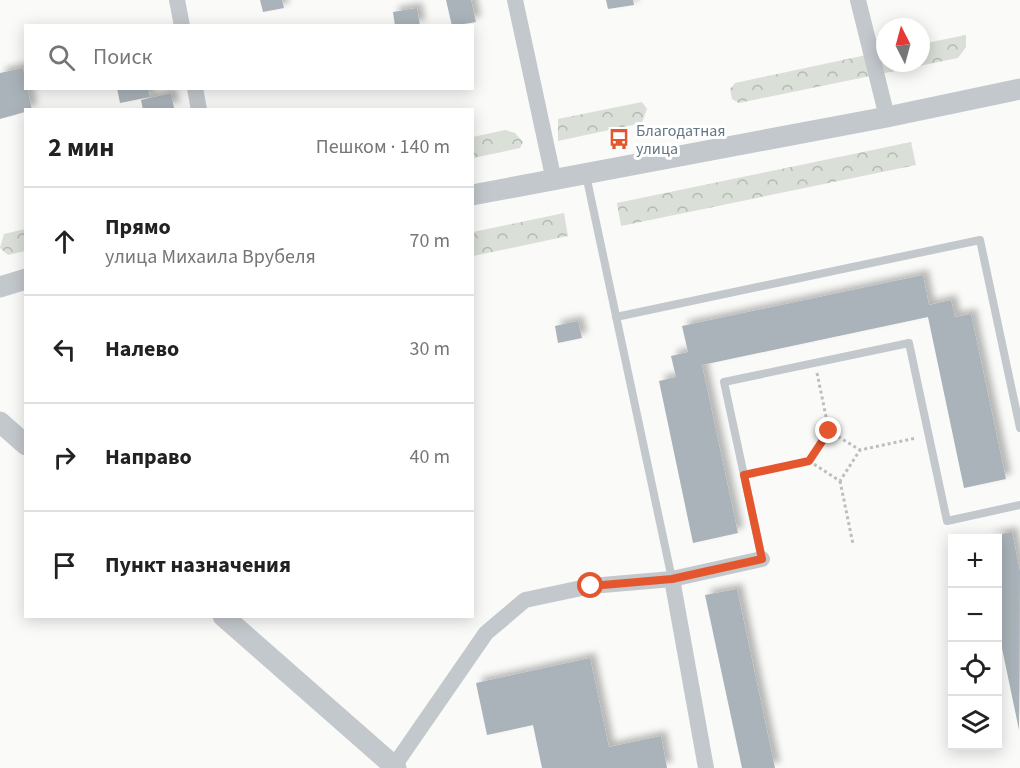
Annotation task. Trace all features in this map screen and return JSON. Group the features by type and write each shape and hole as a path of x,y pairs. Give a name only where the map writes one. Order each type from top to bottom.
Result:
{"street":[{"path":"177,0 182,24"},
{"path":"515,0 554,181"},
{"path":"858,0 887,117"},
{"path":"474,195 887,117 1020,89"},
{"path":"195,90 200,108"},
{"path":"0,287 24,280"},
{"path":"0,422 24,442"},
{"path":"225,618 395,767 486,633 525,600 591,586 672,579 762,559"},
{"path":"672,579 706,768"}],"lane":[{"path":"586,175 672,579"},
{"path":"616,317 980,240 1020,428"},
{"path":"762,559 724,382 909,343 947,521 1020,505"}],"path":[{"path":"744,475 809,461 829,431 815,363"},
{"path":"829,431 860,450 929,436"},
{"path":"853,544 840,481 860,450"},
{"path":"809,461 840,481"}],"green space":[{"path":"966,35 966,47 958,58 930,64 930,42"},
{"path":"876,53 876,72 890,72 739,103 732,99 730,89 735,83"},
{"path":"642,102 647,109 642,123 558,141 558,119"},
{"path":"505,130 515,133 523,142 520,148 474,158 474,137"},
{"path":"911,142 916,165 621,226 617,203"},
{"path":"564,213 568,236 474,256 474,232"},
{"path":"24,229 24,251 8,255 0,248 4,234"}],"building":[{"path":"260,0 282,0 284,8 263,12"},
{"path":"446,0 471,0 476,22 452,24"},
{"path":"606,0 633,0 634,5 608,9"},
{"path":"417,8 420,24 395,24 393,12"},
{"path":"23,68 24,90 28,90 32,108 24,108 24,112 0,119 0,73"},
{"path":"117,90 148,90 150,97 120,103"},
{"path":"171,93 174,108 143,108 141,100"},
{"path":"923,275 929,305 951,300 955,317 971,314 1006,479 964,488 928,317 702,365 738,533 693,543 659,381 676,377 671,356 688,352 682,326"},
{"path":"578,321 582,338 558,343 555,326"},
{"path":"1012,532 1020,571 1019,730 1002,648 1001,534"},
{"path":"737,589 775,768 742,768 705,595"},
{"path":"590,658 609,747 661,736 667,768 542,768 533,725 487,735 476,683"}],"place":[{"name":"Благодатная улица","path":"619,139"}],"route":[{"path":"591,586 672,579 762,559 744,475 809,461 829,431"}]}
